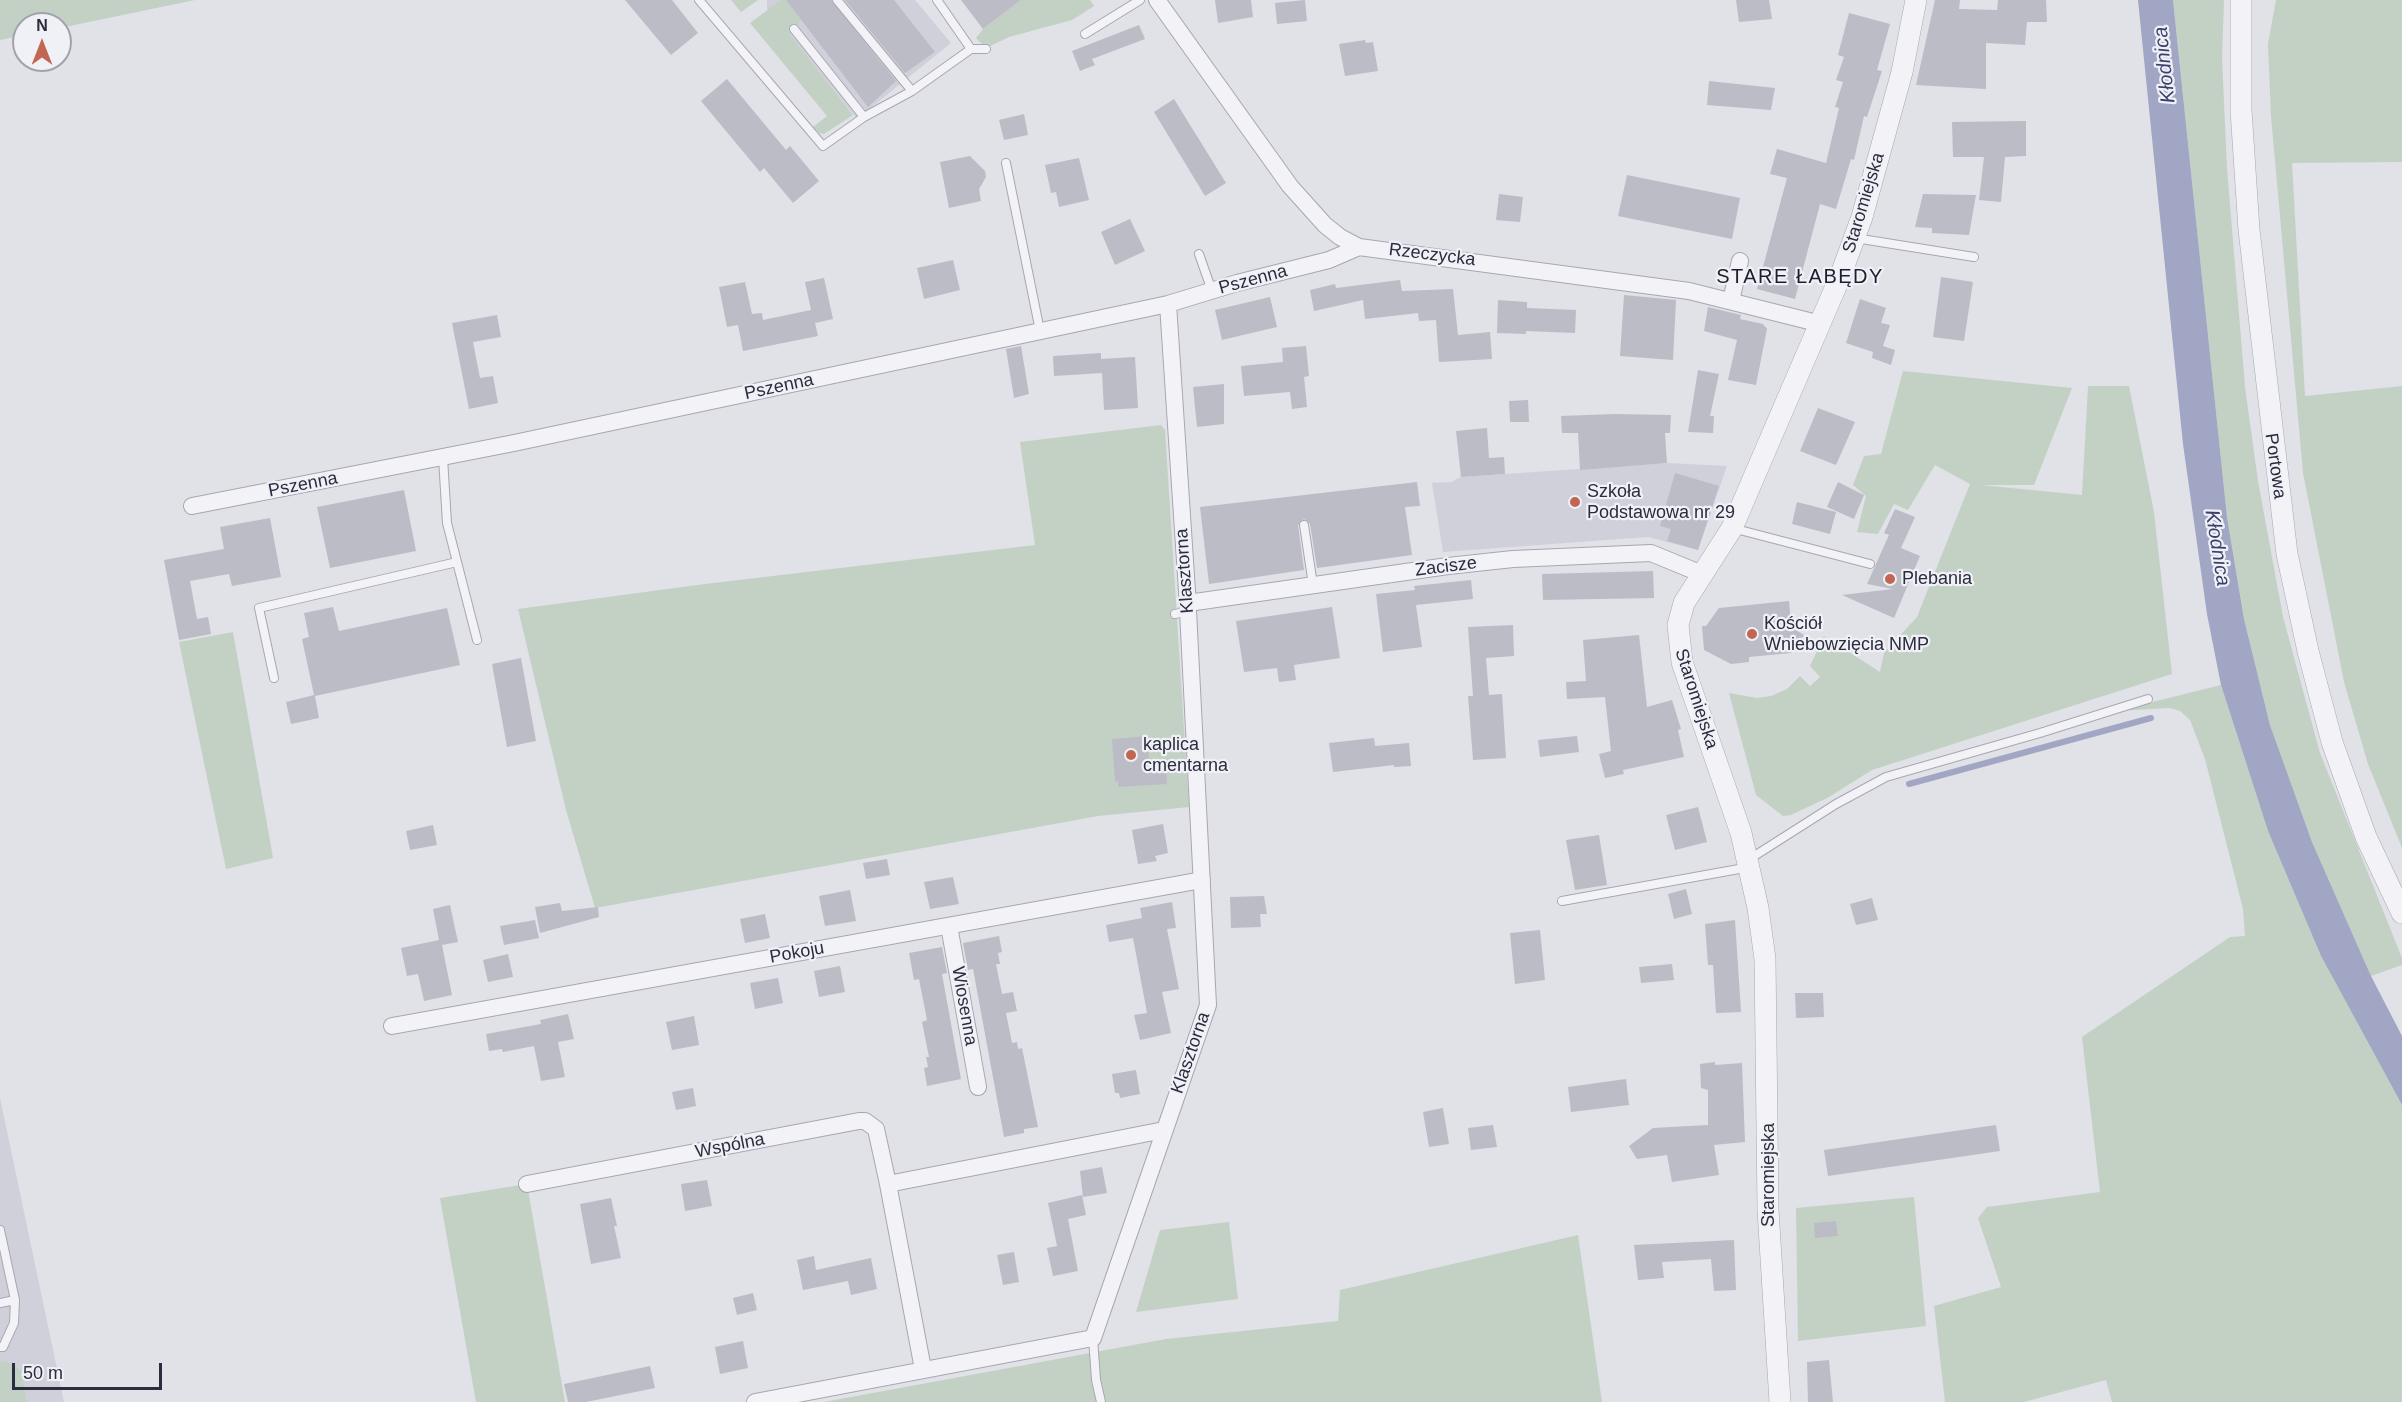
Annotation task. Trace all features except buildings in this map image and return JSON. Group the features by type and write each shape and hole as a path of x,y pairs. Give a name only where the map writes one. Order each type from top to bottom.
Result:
{"street":[{"name":"Rzeczycka","path":"1158,0 1290,186 1325,225 1340,237 1359,247 1561,272 1689,291 1821,324"},
{"name":"Staromiejska","path":"1780,1402 1768,1210 1764,959 1749,864 1679,652 1677,634 1681,610 1732,528 1821,324 1854,238 1902,72 1916,0"},
{"name":"Portowa","path":"2241,0 2241,110 2249,230 2287,554 2308,651 2340,764 2366,837 2402,913"},
{"name":"Pszenna","path":"192,506 442,458 1168,304 1329,260 1359,247"},
{"path":"1731,301 1740,261"},
{"name":"Klasztorna","path":"1093,1338 1208,1005 1168,304"},
{"name":"Zacisze","path":"1184,609 1313,585 1513,559 1651,553 1702,574"},
{"name":"Pokoju","path":"392,1026 1202,880"},
{"name":"Wiosenna","path":"949,926 978,1087"},
{"name":"Wspólna","path":"527,1184 865,1121 871,1124 878,1134 922,1369"},
{"path":"888,1184 1164,1130"},
{"path":"755,1402 1093,1338"}],"lane":[{"path":"699,0 823,146 864,117 912,91 971,49 986,49"},
{"path":"837,0 912,91"},
{"path":"937,0 971,49"},
{"path":"1085,34 1140,0"},
{"path":"794,29 864,117"},
{"path":"1006,164 1040,331"},
{"path":"1854,238 1974,257"},
{"path":"1199,254 1212,291"},
{"path":"442,458 447,523 477,640"},
{"path":"1304,525 1313,585"},
{"path":"1732,528 1870,564"},
{"path":"274,678 259,608 457,562"},
{"path":"1562,901 1749,864 1836,804 1886,777 2148,699"},
{"path":"0,1230 2,1254 15,1300 14,1323 3,1347 0,1347"},
{"path":"0,1303 15,1300"},
{"path":"1093,1338 1096,1380 1101,1402"}],"shaded area":[{"path":"767,0 915,0 951,43 857,119 767,9"},
{"name":"Szkoła Podstawowa nr 29","path":"1667,463 1727,466 1698,550 1648,537 1443,552 1432,483 1451,482 1461,477"},
{"path":"0,1098 64,1402 0,1402"}],"green space":[{"path":"0,0 195,0 72,26 72,12 12,12 12,38 0,40"},
{"path":"731,0 758,0 741,12"},
{"path":"781,0 786,0 801,20 790,35 853,115 824,134 819,133 813,127 827,116 750,23"},
{"path":"1021,0 1090,0 1094,6 1072,20 1009,37 986,48 976,38 983,29"},
{"path":"2173,0 2224,0 2222,58 2227,168 2245,387 2258,481 2283,617 2320,753 2402,958 2402,965 2371,976 2312,842 2270,725 2244,619 2227,517"},
{"path":"2276,0 2402,0 2402,162 2292,163 2305,396 2402,386 2402,848 2368,764 2344,682 2303,473 2271,116 2268,44"},
{"path":"1903,371 2072,388 2034,485 1981,485 2082,495 2088,386 2129,386 2154,512 2172,674 1872,770 1829,797 1791,815 1783,816 1756,795 1729,693 1757,698 1771,696 1787,689 1800,676 1810,686 1820,677 1810,666 1824,636 1880,672 1884,653 1917,617 1970,484 1935,465 1908,510 1894,504 1878,534 1857,532 1866,496 1853,485 1864,456 1881,454"},
{"path":"1161,425 1165,430 1189,807 1098,816 595,908 566,810 518,609 705,584 1035,545 1020,442"},
{"path":"233,632 273,858 226,869 179,642"},
{"path":"2221,685 2268,831 2321,956 2402,1105 2402,1402 2112,1402 2106,1380 2024,1402 1945,1402 1934,1306 2001,1287 1978,1218 1987,1207 2100,1192 2082,1037 2230,937 2245,936 2243,909 2205,759 2190,720 2180,711 2170,708 2116,711"},
{"path":"527,1184 565,1402 476,1402 440,1198"},
{"path":"1914,1197 1926,1326 1798,1341 1796,1208"},
{"path":"1229,1222 1238,1299 1136,1312 1160,1230"},
{"path":"1578,1235 1602,1402 824,1402 1166,1339 1338,1321 1340,1290"},
{"path":"0,1362 15,1365 21,1371 27,1402 0,1402"}],"water":[{"name":"Kłodnica","path":"2138,0 2173,0 2227,517 2244,619 2270,725 2312,842 2371,976 2402,1036 2402,1105 2321,956 2268,831 2221,685 2207,614 2183,444"}],"waterway":[{"path":"1909,784 2151,718"}],"place":[{"name":"Szkoła Podstawowa nr 29","path":"1575,502"},
{"name":"Plebania","path":"1890,579"},
{"name":"Kościół Wniebowzięcia NMP","path":"1752,634"},
{"name":"kaplica cmentarna","path":"1131,755"}],"district":[{"name":"STARE ŁABĘDY","path":"1800,277"}]}
